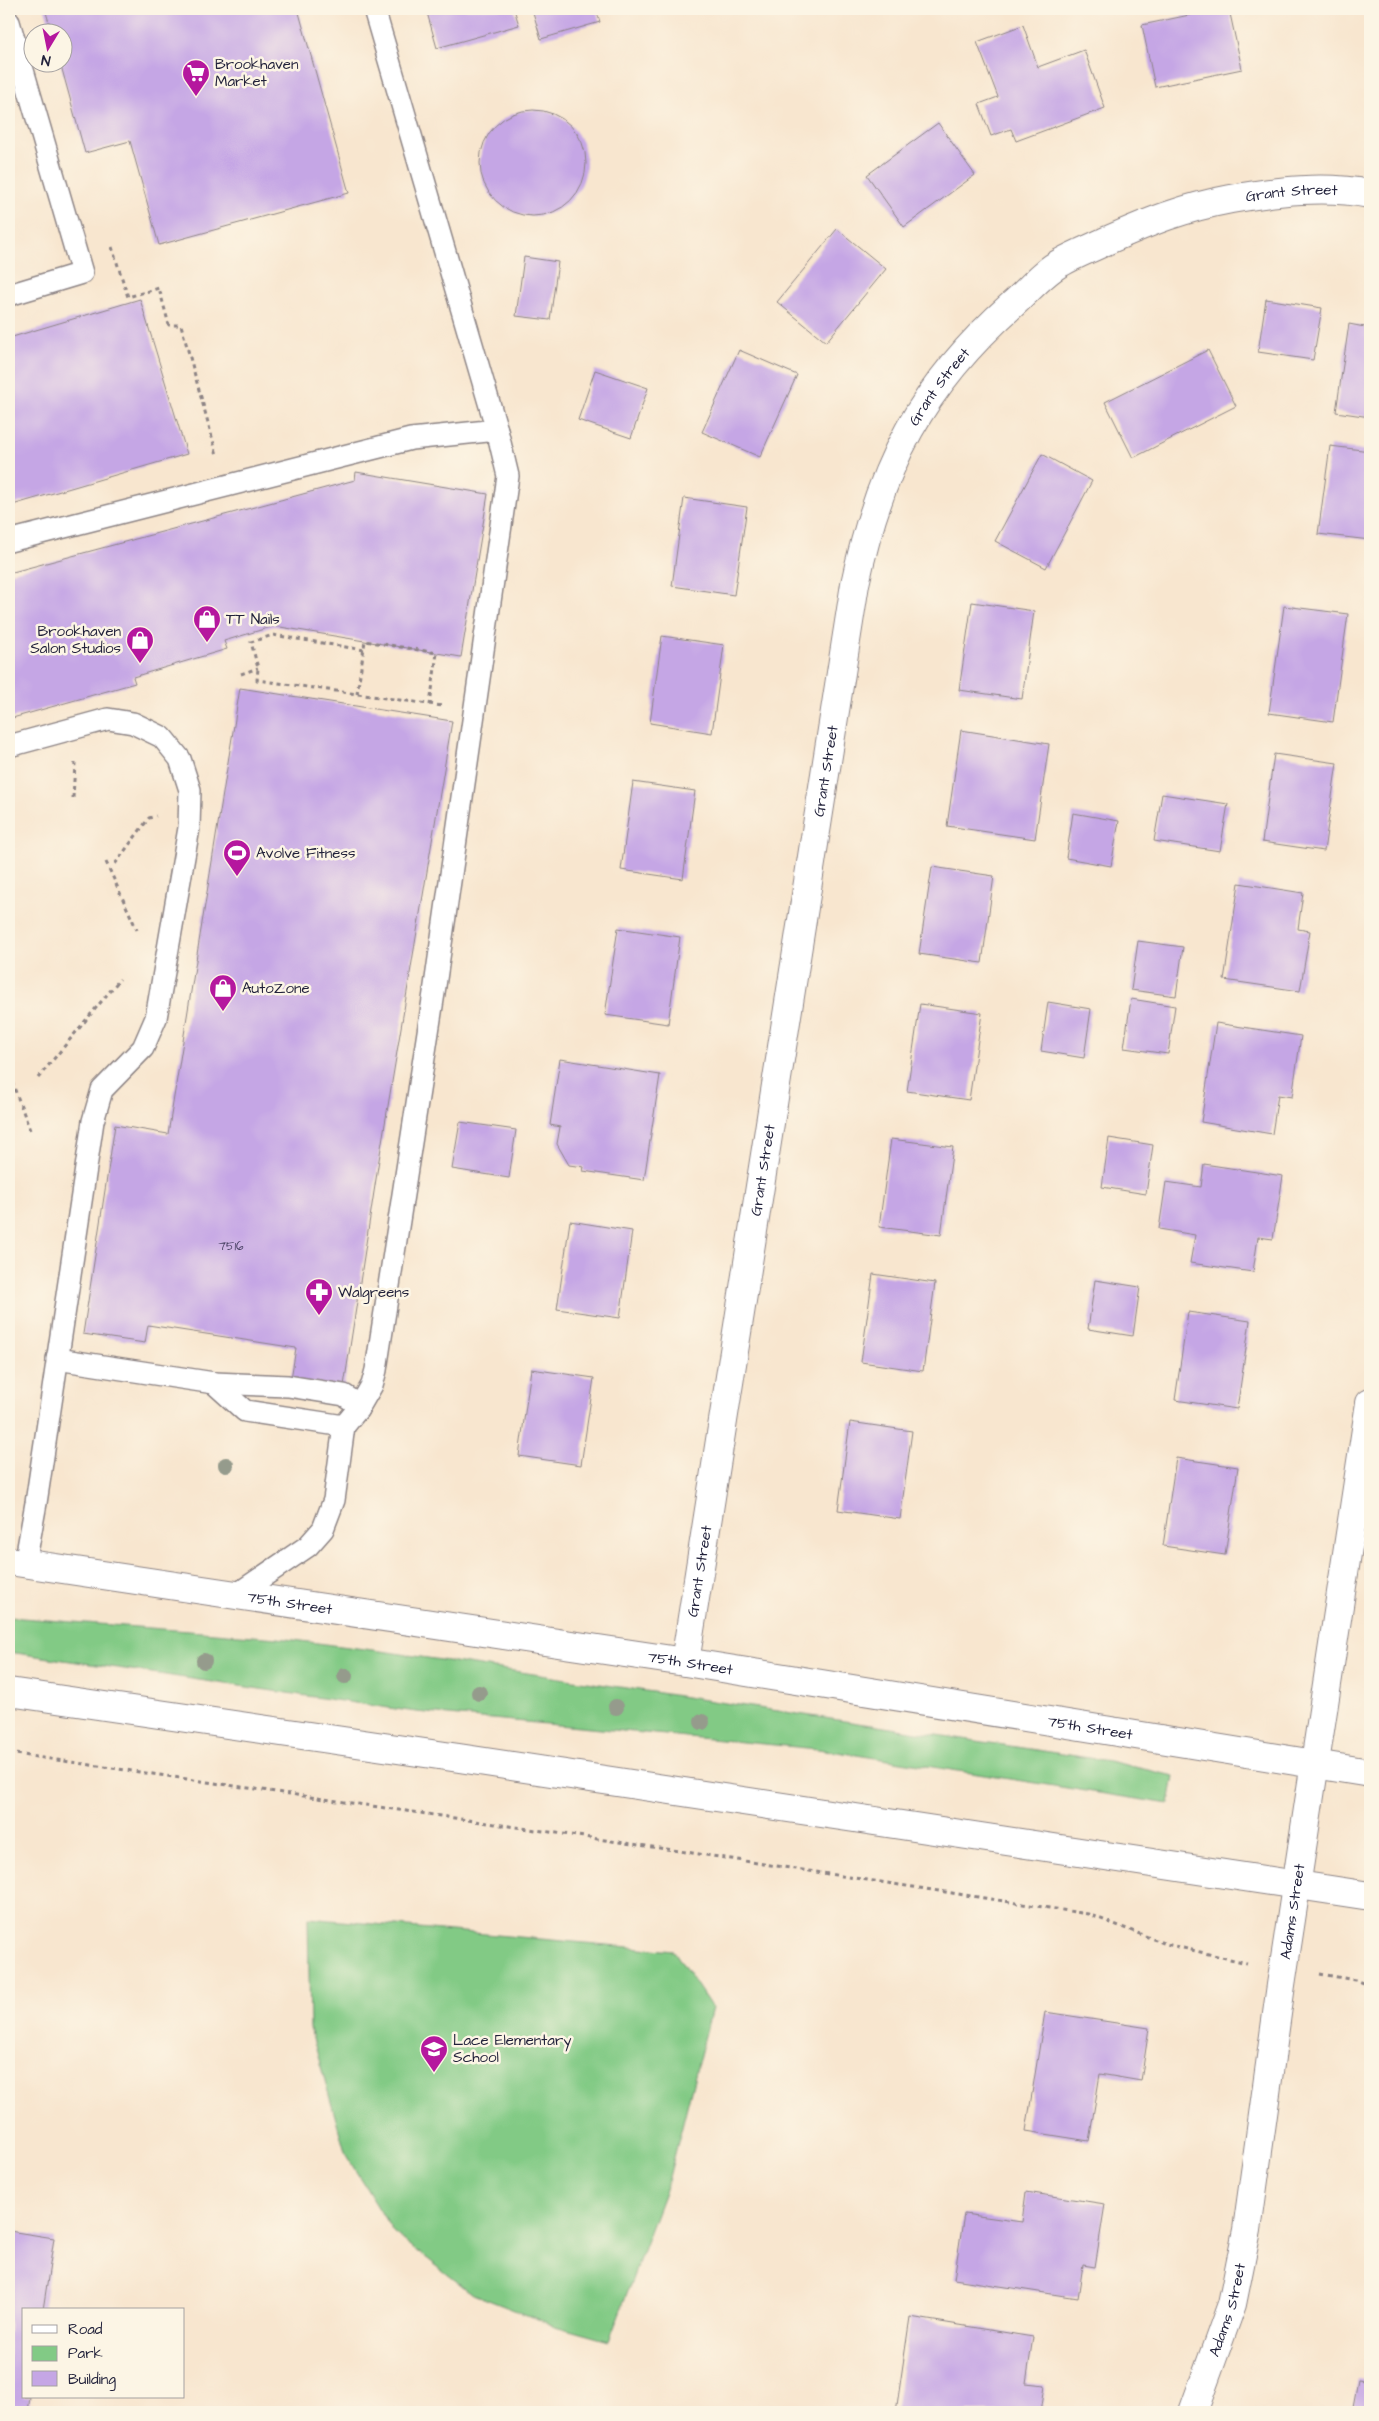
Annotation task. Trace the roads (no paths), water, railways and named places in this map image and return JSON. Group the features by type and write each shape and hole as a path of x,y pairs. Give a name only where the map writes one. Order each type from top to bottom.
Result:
{"street":[{"name":"Grant Street","path":"685,1662 854,584 864,541 885,477 920,410 936,386 985,329 1060,262 1153,220 1193,206 1280,191 1354,191 1370,194"},
{"name":"Adams Street","path":"1193,2412 1232,2304 1247,2230 1370,1403"},
{"name":"75th Street","path":"17,1562 685,1662 1370,1773"},
{"path":"9,1692 1370,1896"}],"lane":[{"path":"236,1595 308,1546 323,1529 334,1500 344,1426 358,1409 372,1385 376,1370 432,1002 508,476 497,430 374,9"},
{"path":"9,22 82,274 9,295"},
{"path":"9,541 412,439 497,430"},
{"path":"9,746 108,719 133,723 162,737 180,759 190,790 189,828 156,1018 143,1048 102,1090 93,1121 58,1359 17,1562"},
{"path":"58,1359 214,1383 288,1386 344,1395 353,1401 358,1409"},
{"path":"214,1383 246,1411 344,1426"}],"place":[{"name":"Brookhaven Market","path":"196,97"},
{"name":"TT Nails","path":"207,643"},
{"name":"Brookhaven Salon Studios","path":"140,664"},
{"name":"Avolve Fitness","path":"237,877"},
{"name":"AutoZone","path":"223,1012"},
{"name":"Walgreens","path":"319,1316"},
{"name":"Lace Elementary School","path":"434,2073"}]}
